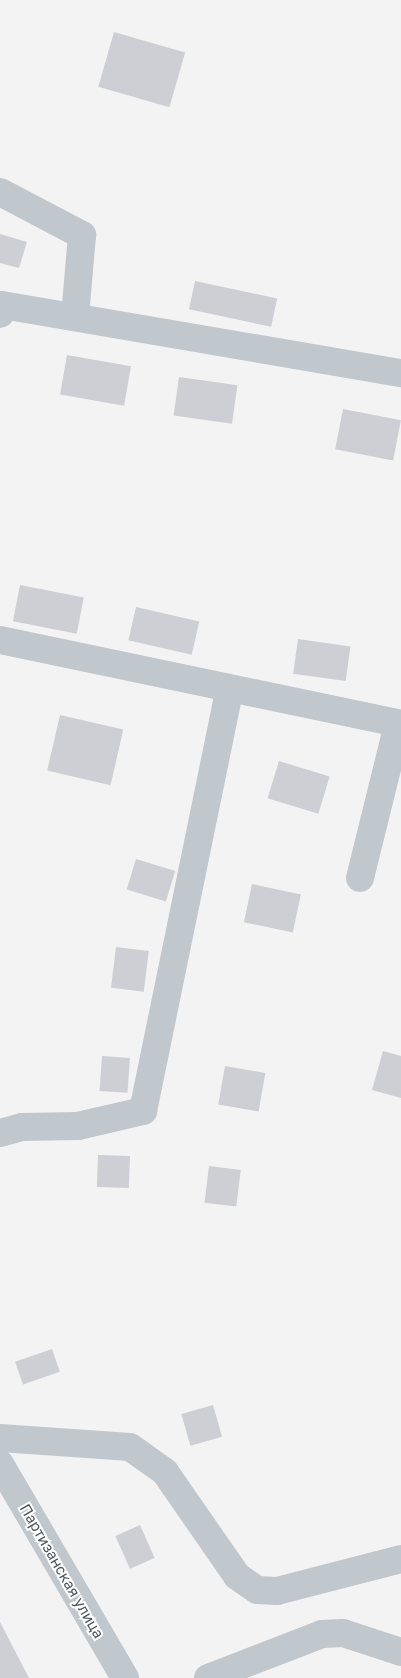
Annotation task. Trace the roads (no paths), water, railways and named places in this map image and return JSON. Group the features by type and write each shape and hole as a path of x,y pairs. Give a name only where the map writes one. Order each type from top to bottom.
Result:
{"street":[{"path":"0,192 82,235 75,317"},
{"path":"1,309 75,317 401,372"},
{"path":"0,640 400,724 360,878"},
{"path":"0,1133 22,1127 78,1126 143,1111 230,688"},
{"path":"0,1438 130,1447 166,1472 238,1576 257,1590 277,1591 401,1559"},
{"name":"Партизанская улица","path":"0,1464 126,1678"},
{"path":"208,1678 322,1634 344,1633 401,1652"}]}
